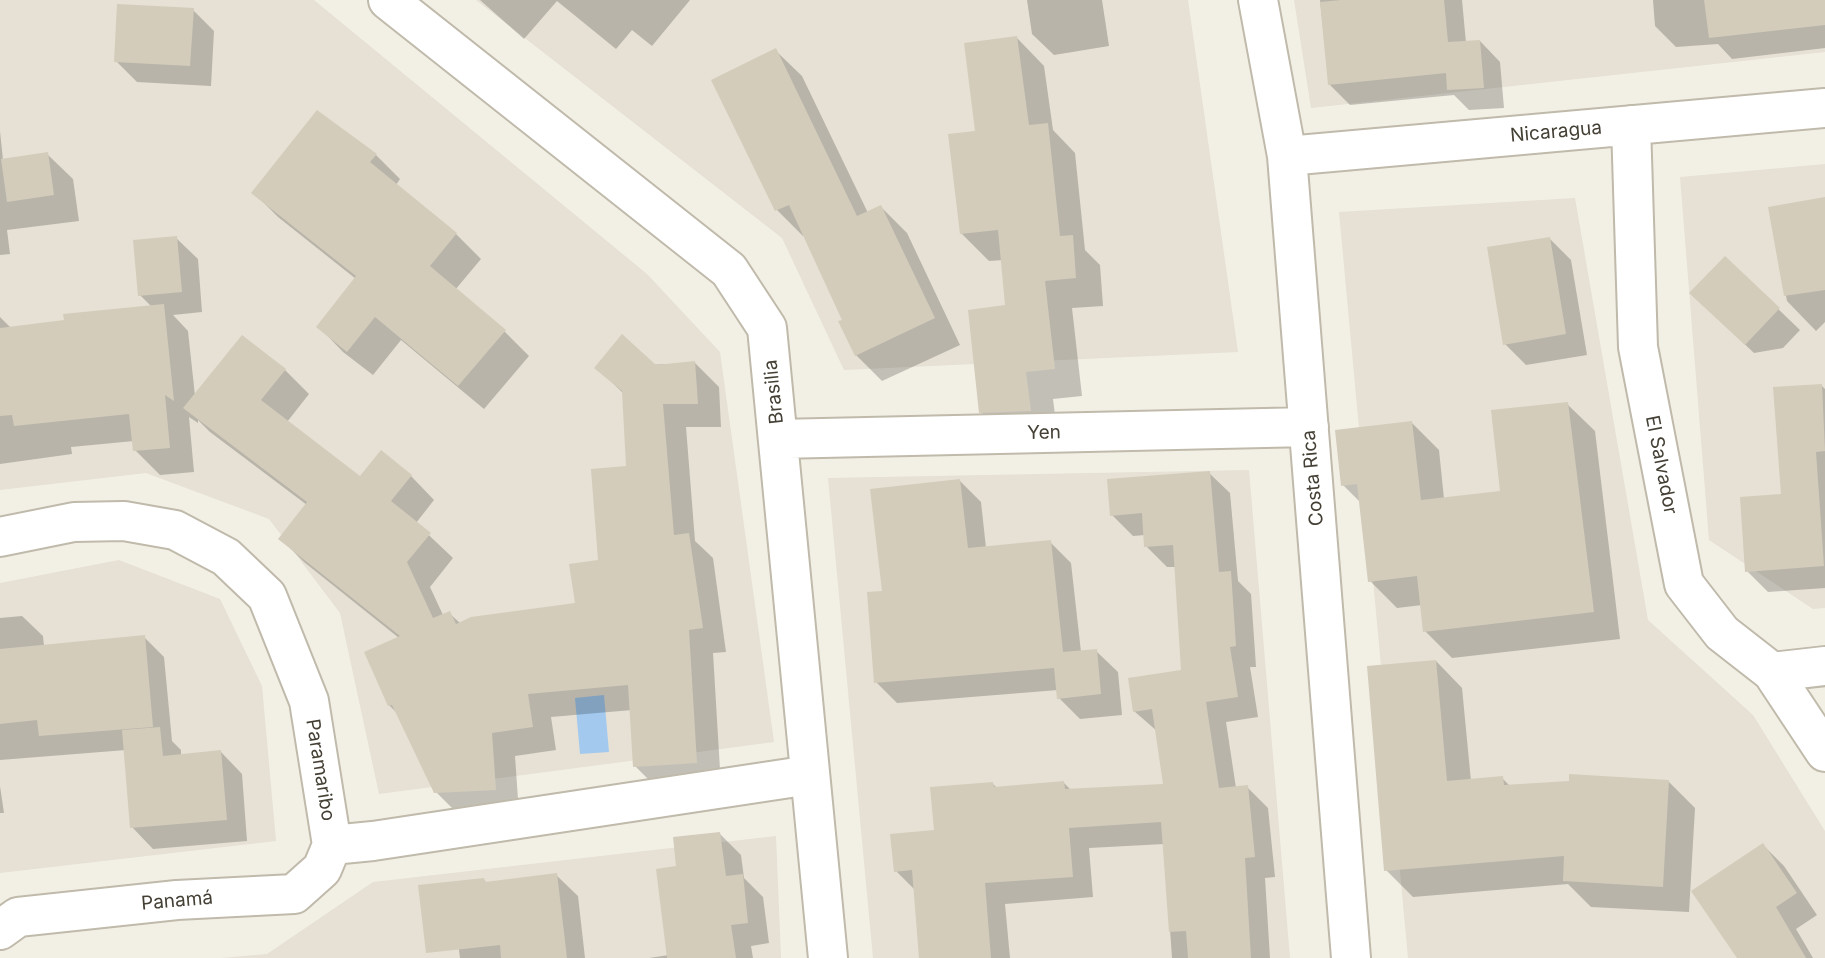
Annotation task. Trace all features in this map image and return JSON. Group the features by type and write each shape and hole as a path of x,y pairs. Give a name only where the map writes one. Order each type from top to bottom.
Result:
{"street":[{"name":"Brasilia","path":"388,0 729,270 767,328 828,958"},
{"name":"Costa Rica","path":"1258,0 1287,156 1351,958"},
{"name":"Nicaragua","path":"1287,156 1825,108"},
{"name":"El Salvador","path":"1631,125 1638,347 1684,584 1722,633 1772,672 1825,752"},
{"name":"Yen","path":"778,439 1309,427"},
{"name":"Paramaribo","path":"0,537 74,522 124,522 175,530 226,557 267,596 305,690 332,845 810,775"},
{"path":"1772,672 1825,666"},
{"name":"Panamá","path":"0,930 18,917 177,900 294,894 322,869 332,845"}],"shaded area":[{"path":"0,0 314,0 647,274 720,352 774,742 379,794 340,613 269,519 146,473 0,490"},
{"path":"476,0 1188,0 1238,352 844,370 782,238"},
{"path":"1294,0 1825,0 1825,52 1311,108"},
{"path":"1825,164 1825,608 1813,609 1709,540 1680,177"},
{"path":"1575,198 1648,620 1753,715 1825,831 1825,958 1408,958 1339,212"},
{"path":"1249,470 1290,958 873,958 828,478"},
{"path":"119,560 220,599 262,686 276,841 0,873 0,583"},
{"path":"776,836 781,958 221,958 267,954 373,882"}],"water":[{"path":"604,695 609,752 580,754 575,698"}],"building":[{"path":"1444,0 1448,42 1480,40 1484,88 1447,90 1446,73 1328,85 1320,2"},
{"path":"1704,0 1825,0 1825,25 1709,38"},
{"path":"117,4 194,8 190,66 114,62"},
{"path":"1017,36 1029,125 1048,123 1060,236 1073,235 1076,278 1045,281 1055,369 1026,372 1031,411 979,413 968,310 1005,305 998,230 960,234 948,134 975,131 964,43"},
{"path":"776,48 857,216 881,205 935,318 855,356 838,321 842,320 789,205 775,211 711,80"},
{"path":"317,110 377,154 370,162 457,233 430,266 506,330 458,386 375,317 347,352 316,327 356,276 251,193"},
{"path":"48,152 54,195 7,202 1,159"},
{"path":"1825,197 1825,290 1784,296 1768,207"},
{"path":"177,236 182,292 138,296 133,240"},
{"path":"1550,237 1566,334 1503,345 1487,247"},
{"path":"1725,256 1780,308 1745,345 1689,293"},
{"path":"164,304 174,401 165,395 170,448 133,451 129,414 14,426 12,415 0,416 0,328 64,320 63,314"},
{"path":"622,334 656,365 695,361 698,404 663,404 674,535 689,533 703,628 689,630 697,763 633,767 628,685 528,694 533,727 492,733 496,790 434,793 392,705 388,706 364,652 400,636 278,539 307,502 183,408 242,335 286,369 261,400 360,476 381,450 412,475 391,501 431,533 407,562 433,618 450,611 456,624 471,617 575,603 569,564 598,560 591,469 626,466 622,391 594,368"},
{"path":"1822,384 1825,451 1816,452 1824,566 1745,572 1740,497 1781,494 1773,387"},
{"path":"1568,402 1594,612 1423,632 1417,576 1368,582 1357,484 1341,486 1335,430 1412,421 1421,500 1500,491 1491,410"},
{"path":"1210,471 1219,572 1231,571 1236,646 1230,647 1238,697 1206,702 1219,788 1248,785 1255,857 1245,858 1251,958 1188,958 1186,931 1169,932 1161,822 1069,828 1073,877 985,883 991,958 919,958 912,870 894,872 890,834 934,830 930,787 993,782 994,787 1064,781 1065,789 1163,784 1152,709 1133,712 1128,678 1181,670 1173,545 1144,547 1142,513 1110,516 1107,479"},
{"path":"960,479 968,548 1051,540 1063,652 1097,649 1101,694 1057,699 1054,668 874,683 867,592 882,591 870,489"},
{"path":"145,635 153,727 39,736 37,720 0,724 0,649"},
{"path":"1436,660 1447,781 1503,776 1504,785 1569,781 1569,774 1669,780 1663,887 1563,881 1564,856 1384,871 1367,666"},
{"path":"160,727 163,756 221,750 227,820 130,828 122,730"},
{"path":"720,832 726,876 743,874 748,923 731,925 736,958 667,958 656,869 676,866 673,837"},
{"path":"1763,843 1797,893 1776,907 1806,958 1737,958 1691,891"},
{"path":"557,873 567,958 501,958 500,945 426,953 418,885 484,878 485,882"}]}
